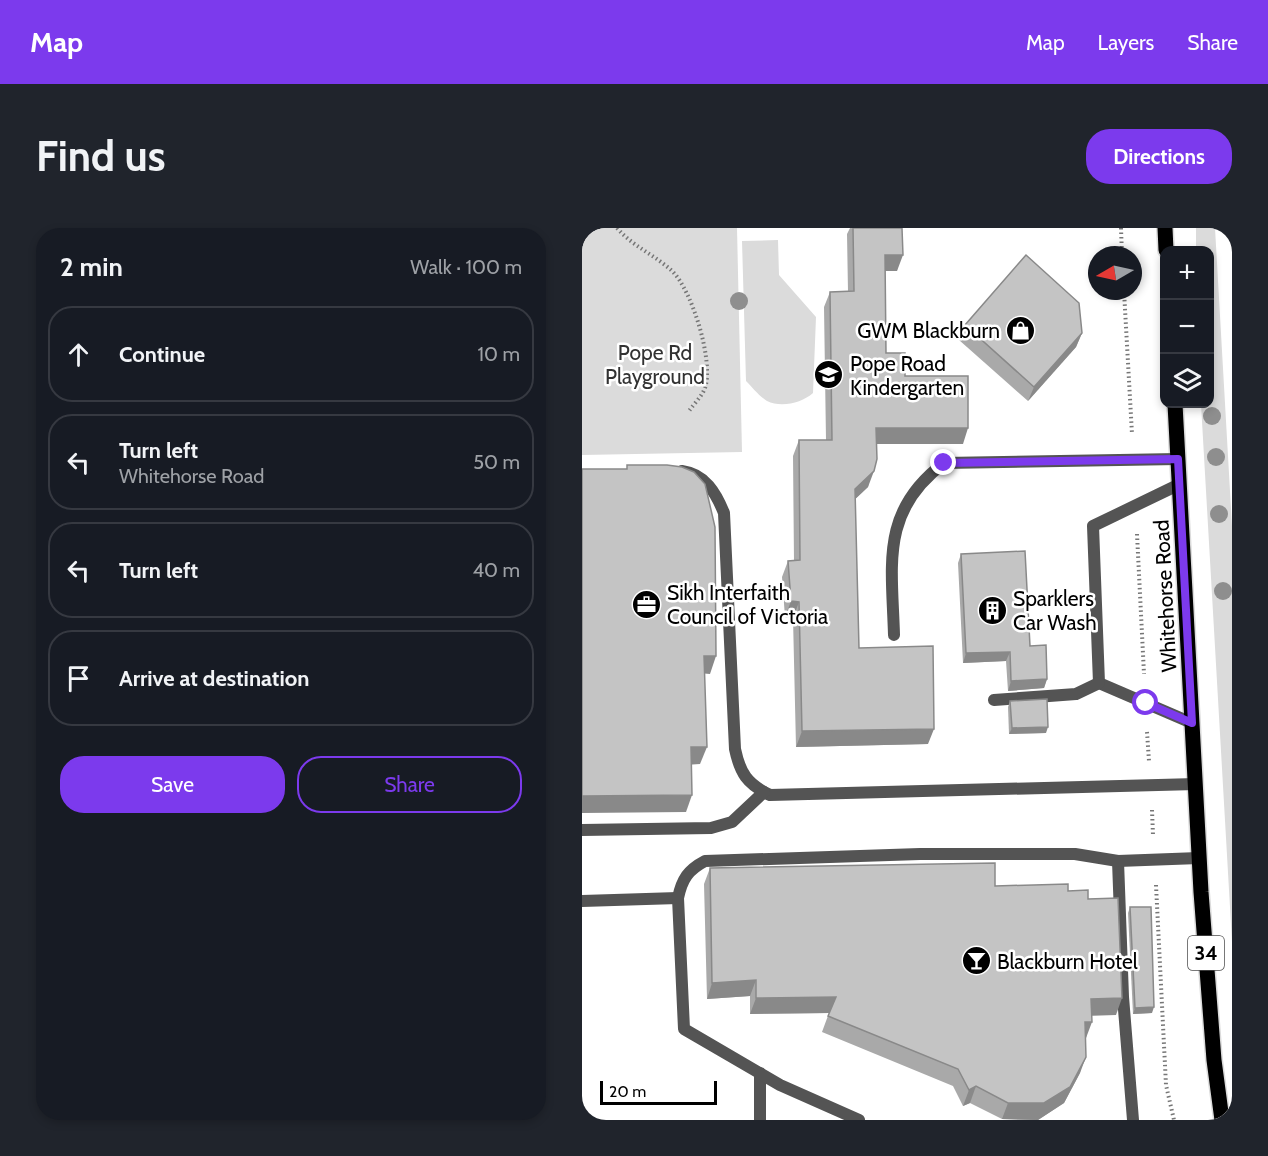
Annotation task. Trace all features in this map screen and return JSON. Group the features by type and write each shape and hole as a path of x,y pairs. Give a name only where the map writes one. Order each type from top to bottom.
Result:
{"main road":[{"path":"1165,228 1166,246"},
{"name":"Whitehorse Road","path":"1175,408 1199,858 1214,1060 1222,1120"}],"lane":[{"path":"894,635 891,547 900,512 925,477 944,463 1178,459"},
{"path":"671,470 687,471 703,479 717,494 724,513 735,749 740,771 764,792 770,795 1196,784"},
{"path":"1099,683 1093,526 1180,484"},
{"path":"994,700 1076,694 1099,683 1192,723"},
{"path":"582,830 711,828 732,822 764,792"},
{"path":"858,1120 760,1073 684,1029 678,898 681,883 690,869 705,861 719,860 920,854 1075,854 1118,861 1199,858"},
{"path":"1118,861 1123,998 1133,1120"},
{"path":"582,902 678,898"},
{"path":"760,1073 760,1120"}],"path":[{"path":"617,228 672,272 683,285 700,329 706,358 705,388 689,411"},
{"path":"1120,228 1121,246"}],"green space":[{"name":"Pope Rd Playground","path":"582,228 737,228 742,452 582,455"},
{"path":"1196,228 1215,228 1232,526 1232,942 1201,408 1214,408 1214,246 1196,246"},
{"path":"778,240 779,275 816,317 813,393 797,402 785,404 767,401 746,381 742,241"}],"building":[{"path":"853,228 902,228 903,255 885,255 886,353 905,353 905,376 968,376 968,428 876,428 877,459 874,471 855,489 859,648 933,646 934,729 802,731 799,602 791,601 788,561 800,560 799,440 832,440 830,292 854,291"},
{"name":"GWM Blackburn","path":"1026,255 1079,303 1082,333 1034,387 965,325"},
{"name":"Sikh Interfaith Council of Victoria","path":"627,465 667,465 682,467 694,472 705,484 715,527 716,656 704,656 707,747 691,747 692,795 582,796 582,469 627,469"},
{"name":"Sparklers Car Wash","path":"1025,551 1030,646 1046,645 1047,679 1011,681 1010,652 966,653 961,554"},
{"path":"1047,699 1048,727 1012,728 1010,701"},
{"path":"995,863 995,886 1068,884 1068,891 1088,890 1088,899 1118,898 1122,998 1091,999 1092,1022 1085,1022 1086,1057 1070,1087 1044,1103 1008,1103 976,1086 969,1090 958,1069 828,1016 836,997 756,998 756,980 712,983 710,868"},
{"path":"1130,907 1151,907 1154,1007 1135,1008"}],"place":[{"name":"GWM Blackburn","path":"1021,330"},
{"name":"Pope Road Kindergarten","path":"829,375"},
{"name":"Sikh Interfaith Council of Victoria","path":"646,604"},
{"name":"Sparklers Car Wash","path":"992,610"},
{"name":"Blackburn Hotel","path":"976,961"}],"route":[{"path":"944,463 1178,459 1192,723 1146,703"}]}
